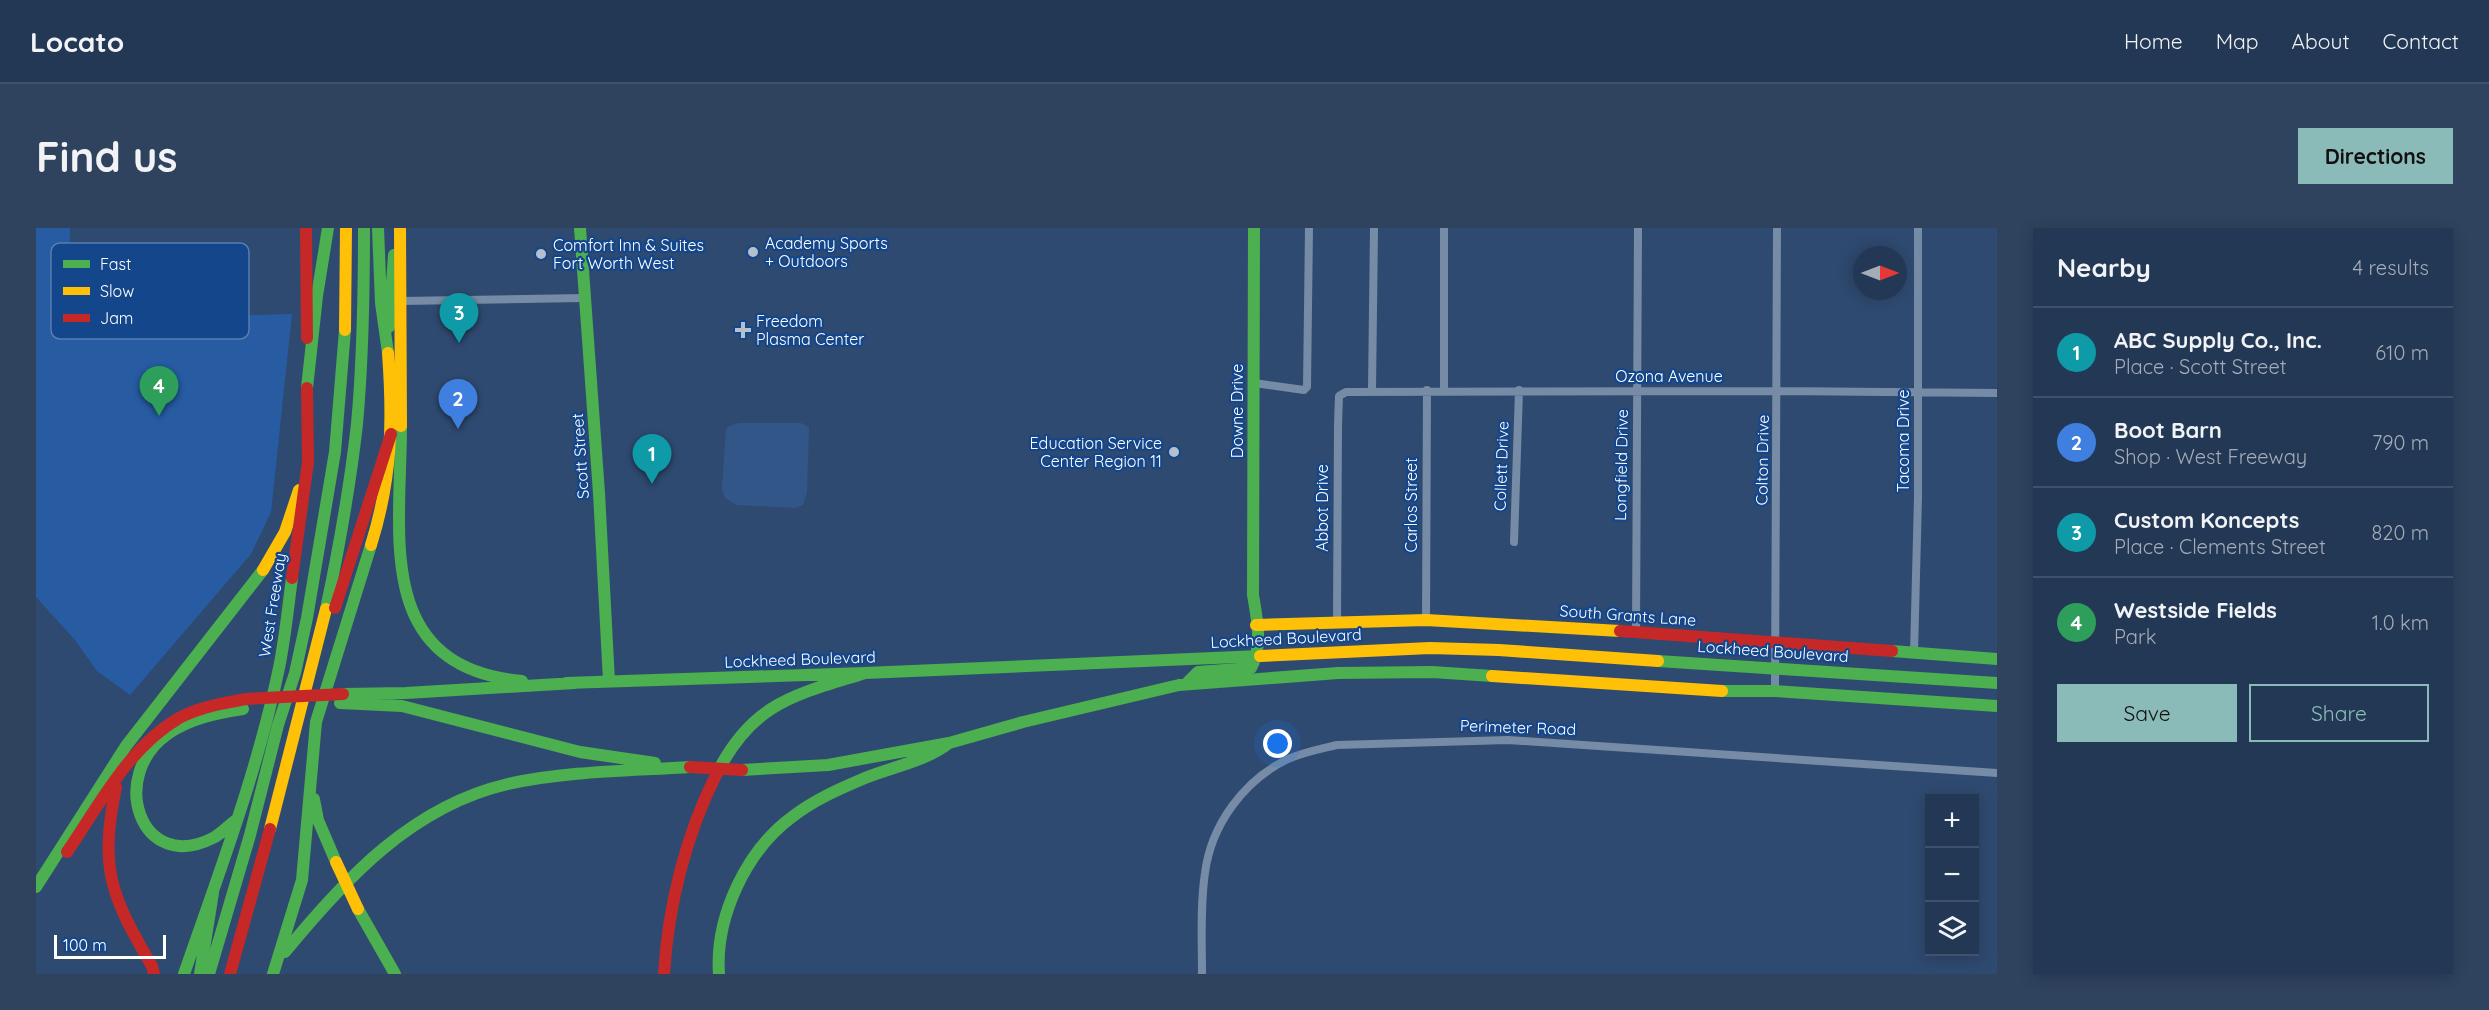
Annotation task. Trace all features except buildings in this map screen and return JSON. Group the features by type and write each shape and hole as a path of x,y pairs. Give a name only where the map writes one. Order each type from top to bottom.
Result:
{"main road":[{"name":"West Freeway","path":"184,974 239,818 264,729 286,629 308,462 306,228"},
{"path":"307,388 327,228"},
{"name":"West Freeway","path":"209,974 250,834 278,723 294,674 322,538 330,491 339,408 346,300 346,228"},
{"path":"230,974 297,729 341,533 355,438 363,338 364,228"},
{"path":"273,974 299,895 316,722 380,512 391,434 392,407 381,303 378,228"},
{"path":"388,353 398,228"},
{"path":"398,228 404,590 423,632 456,665 474,674 500,680 575,683"},
{"name":"Scott Street","path":"580,228 599,493 609,681"},
{"name":"Downe Drive","path":"1242,657 1249,643 1253,595 1254,228"},
{"path":"320,633 331,620 391,434"},
{"path":"36,888 126,746 262,573 285,532 308,462"},
{"name":"Downe Drive","path":"1253,595 1256,656"},
{"name":"South Grants Lane","path":"1256,625 1426,620 1636,631 1997,659"},
{"name":"Lockheed Boulevard","path":"575,683 865,673 1430,648 1775,667 1997,683"},
{"path":"1186,684 1198,672 1251,668 1256,656"},
{"path":"1980,657 1997,668"},
{"path":"342,699 402,706 611,758 742,770 828,765 949,743 1023,722 1186,684 1338,673 1432,672 1997,706"},
{"path":"664,974 673,900 704,803 722,761 747,729 777,704 791,697 865,673"},
{"path":"36,888 71,846 138,748 182,716 203,706 575,683"},
{"path":"239,818 224,833 210,842 191,847 175,844 152,834 136,810 134,793 142,765 168,733 244,704"},
{"path":"718,974 719,947 726,915 737,886 758,849 774,831 816,799 836,789 939,751 949,743"},
{"path":"278,961 329,898 366,861 385,844 440,809 505,785 558,777 690,767"},
{"path":"120,773 109,816 106,855 111,885 121,913 152,966 154,974"},
{"path":"310,780 318,820 336,862 358,909 394,974"},
{"path":"200,974 213,893"}],"street":[{"path":"1254,383 1304,390 1308,382 1309,228"},
{"path":"1372,390 1374,228"},
{"path":"1444,228 1444,390"},
{"name":"Longfield Drive","path":"1636,631 1638,228"},
{"name":"Colton Drive","path":"1774,692 1777,228"},
{"name":"Tacoma Drive","path":"1914,654 1918,228"},
{"path":"401,301 585,298"},
{"name":"Ozona Avenue","path":"1341,394 1356,390 1997,393"},
{"name":"Carlos Street","path":"1426,620 1427,390"},
{"name":"Collett Drive","path":"1514,542 1519,390"},
{"name":"Abbot Drive","path":"1337,622 1338,424 1341,394"},
{"name":"Perimeter Road","path":"1202,974 1202,894 1205,871 1211,847 1223,819 1241,796 1270,770 1310,751 1337,745 1508,740 1997,773"}],"shaded area":[{"path":"36,228 70,228 70,243 51,243 51,339 249,339 249,315 292,314 271,512 251,554 130,695 97,671 75,640 36,597"},
{"path":"739,423 801,423 809,427 807,493 803,505 795,508 736,505 725,498 722,489 726,429"}],"traffic: fast":[{"path":"307,388 317,296 328,228"},
{"path":"326,609 344,517 357,424 363,326 364,228"},
{"path":"378,228 381,303 388,353"},
{"path":"580,228 599,493 609,681"},
{"path":"1186,684 1198,672 1251,668 1257,651 1258,632 1253,595 1254,228"},
{"path":"389,327 394,255"},
{"path":"209,974 250,835 278,725 295,673 307,618 335,452 345,330"},
{"path":"401,426 400,551 406,589 418,623 440,651 474,670 522,681"},
{"path":"273,974 302,880 316,722 371,545"},
{"path":"36,887 126,746 263,570"},
{"path":"184,974 260,746 281,657 292,578"},
{"path":"1892,651 1997,659"},
{"path":"566,683 1260,656"},
{"path":"1658,661 1997,683"},
{"path":"742,770 828,765 949,743 1023,722 1179,685 1338,673 1432,672 1492,676"},
{"path":"717,773 731,749 761,716 797,696 865,673"},
{"path":"343,694 406,693 575,683"},
{"path":"1722,691 1775,691 1997,706"},
{"path":"340,703 402,706 580,752 655,763"},
{"path":"235,821 213,838 188,846 167,843 151,832 140,815 136,794 139,772 150,751 169,733 195,720 243,709"},
{"path":"719,974 719,952 728,908 748,867 775,831 800,811 827,795 865,778 930,755 949,743"},
{"path":"285,952 332,898 383,849 441,809 473,795 508,784 553,776 690,767"},
{"path":"314,799 318,820 336,862"},
{"path":"200,974 213,893"},
{"path":"358,909 395,974"}],"traffic: slow":[{"path":"345,330 346,228"},
{"path":"400,228 401,426"},
{"path":"371,545 387,473 390,426 388,353"},
{"path":"263,570 285,532 299,490"},
{"path":"270,829 326,609"},
{"path":"1256,625 1426,620 1620,631"},
{"path":"1260,656 1430,648 1499,650 1658,661"},
{"path":"1492,676 1722,691"},
{"path":"336,862 358,909"}],"traffic: jam":[{"path":"306,228 307,338"},
{"path":"292,578 308,462 307,388"},
{"path":"335,608 391,434"},
{"path":"1620,631 1892,651"},
{"path":"246,699 343,694"},
{"path":"67,852 116,778 161,730 195,711 246,699"},
{"path":"690,767 742,770"},
{"path":"664,974 670,922 680,871 696,821 717,773"},
{"path":"116,787 109,840 112,881 127,920 154,974"},
{"path":"230,974 270,829"}],"place":[{"name":"Academy Sports + Outdoors","path":"753,252"},
{"name":"Comfort Inn & Suites Fort Worth West","path":"541,254"},
{"name":"Freedom Plasma Center","path":"743,330"},
{"name":"Custom Koncepts","path":"459,343"},
{"name":"Westside Fields","path":"159,416"},
{"name":"Boot Barn","path":"458,429"},
{"name":"Education Service Center Region 11","path":"1174,452"},
{"name":"ABC Supply Co., Inc.","path":"652,484"}]}
